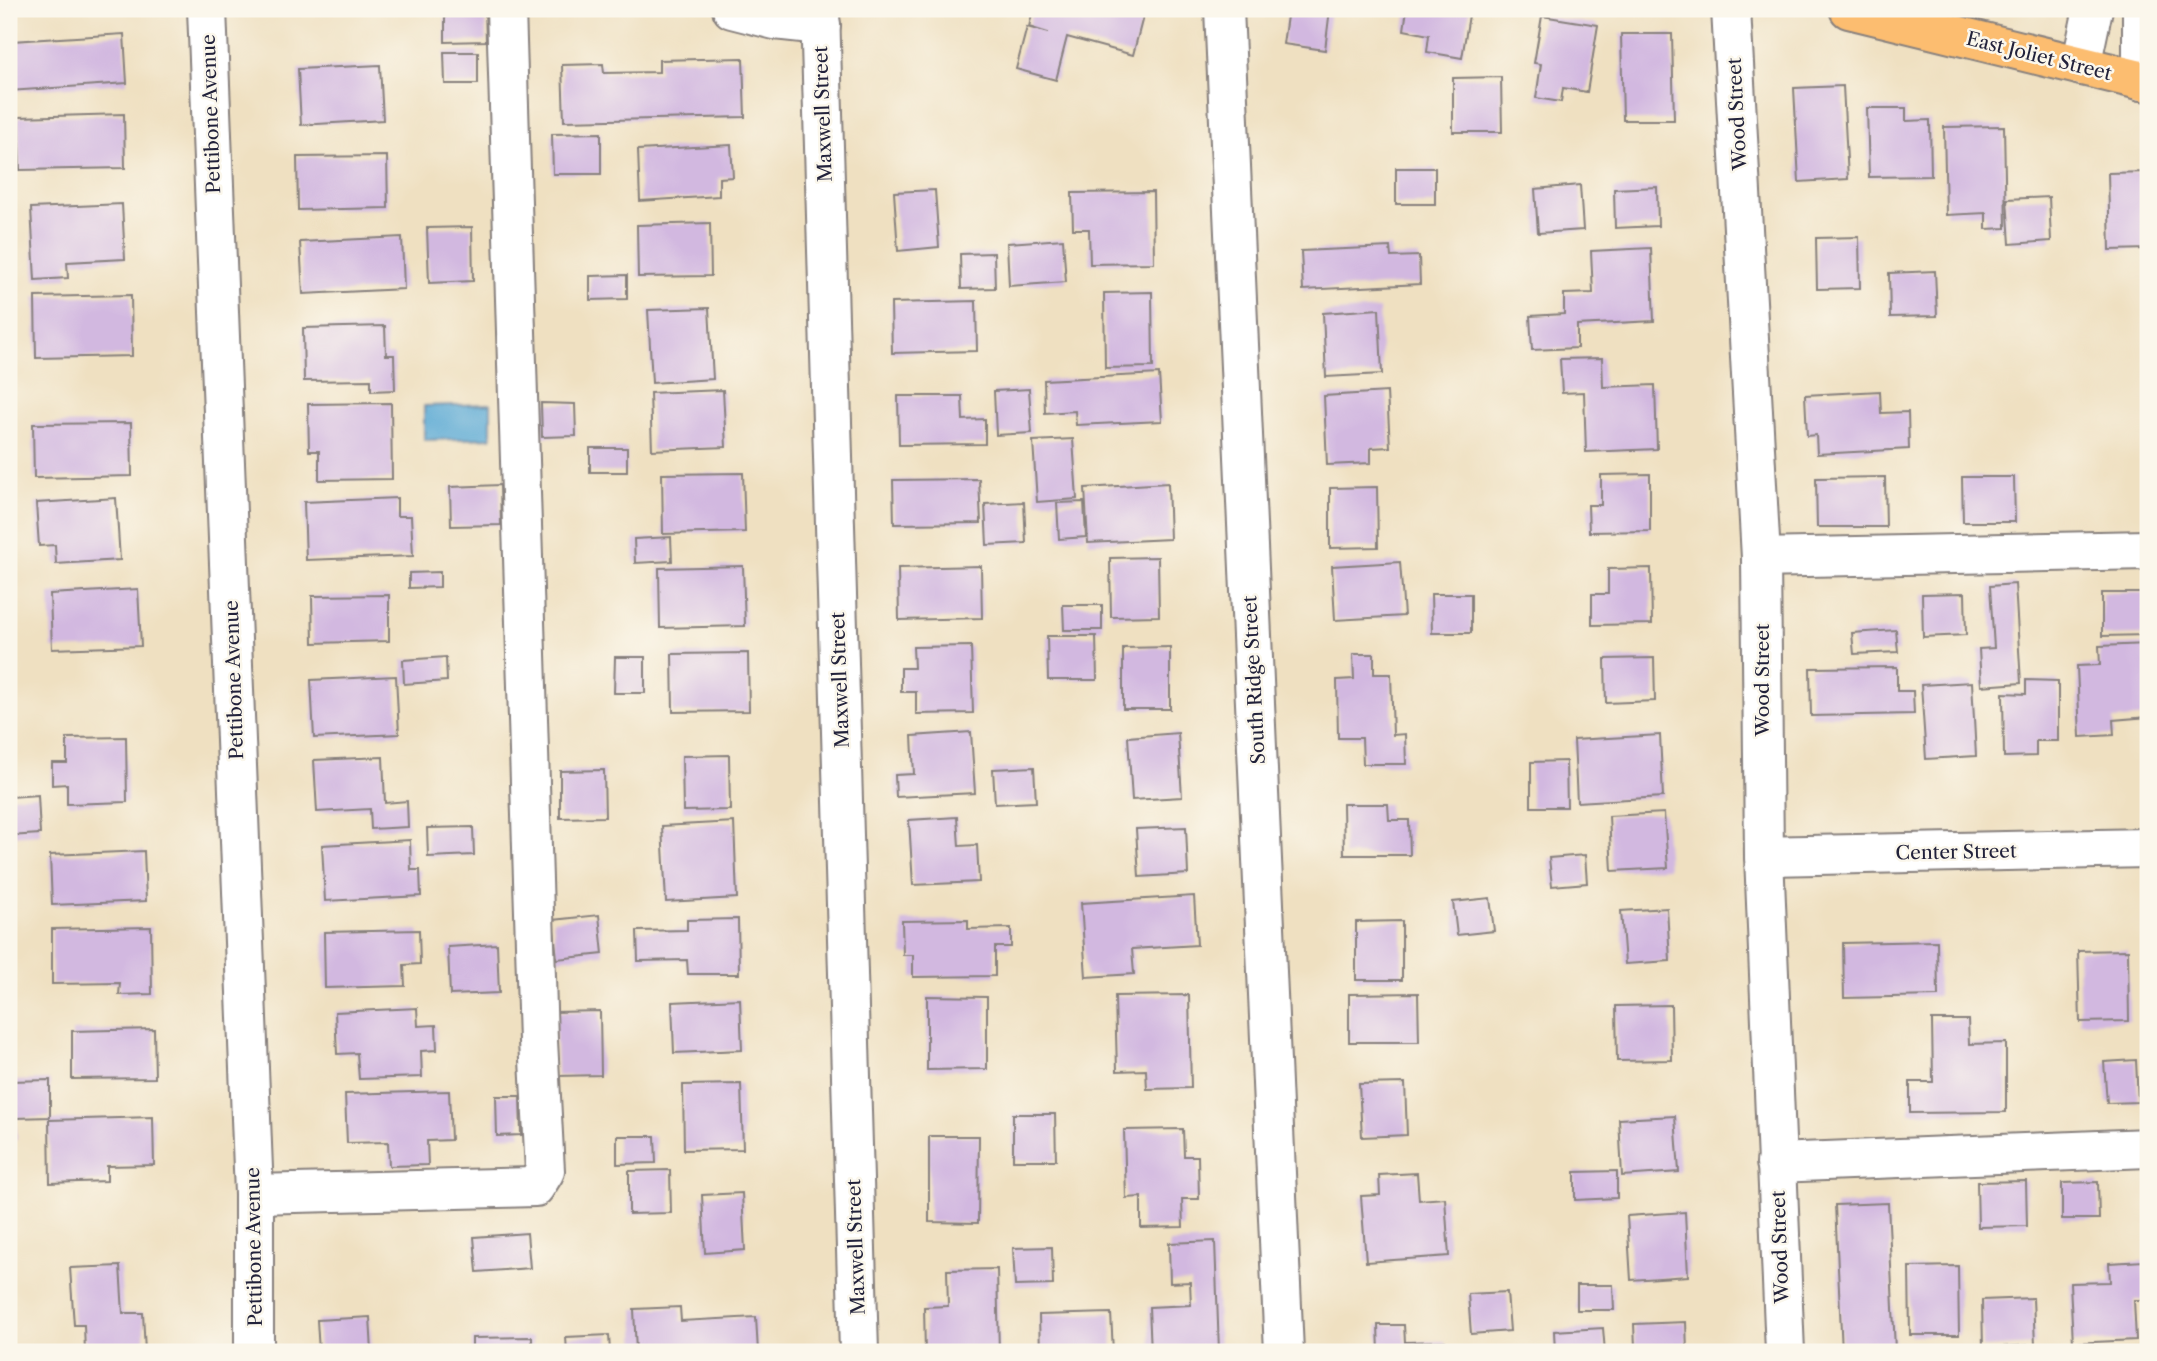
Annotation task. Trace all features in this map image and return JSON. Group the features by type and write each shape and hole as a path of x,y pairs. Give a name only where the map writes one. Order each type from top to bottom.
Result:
{"main road":[{"name":"East Joliet Street","path":"1849,9 1911,16 2145,82"}],"street":[{"name":"Pettibone Avenue","path":"207,9 254,1194 254,1352"},
{"path":"254,1194 535,1187 545,1171 538,1041 506,9"},
{"path":"732,9 775,20 820,17"},
{"name":"South Ridge Street","path":"1224,9 1284,1352"},
{"name":"Wood Street","path":"1731,9 1761,558 1764,856 1784,1352"},
{"path":"2081,65 2093,9"},
{"path":"2142,9 2145,82"},
{"name":"Maxwell Street","path":"820,17 859,1352"},
{"path":"1761,558 2148,550"},
{"name":"Center Street","path":"1764,856 2148,848"},
{"path":"1776,1163 2148,1149"}],"water":[{"path":"491,404 491,438 424,440 424,406"}],"building":[{"path":"445,9 485,9 486,41 445,42"},
{"path":"1033,9 1145,9 1133,55 1067,37 1056,80 1016,69 1027,27 1048,33 1029,27"},
{"path":"1288,9 1330,9 1325,50 1283,44"},
{"path":"1407,9 1470,9 1462,58 1427,52 1429,35 1404,30"},
{"path":"1542,16 1598,25 1587,92 1563,88 1561,102 1536,98 1541,64 1534,63"},
{"path":"124,34 127,83 9,91 12,41"},
{"path":"1621,34 1672,34 1674,120 1623,120"},
{"path":"444,52 478,52 478,84 445,84"},
{"path":"743,58 745,117 564,121 562,65 603,64 604,73 659,72 659,60"},
{"path":"380,65 383,120 301,125 298,69"},
{"path":"1501,77 1502,132 1453,132 1453,78"},
{"path":"1843,86 1848,179 1799,182 1794,88"},
{"path":"1867,108 1906,108 1906,121 1930,120 1931,176 1869,177"},
{"path":"124,114 125,168 20,170 18,117"},
{"path":"2004,126 2006,228 1986,229 1986,213 1946,215 1944,127"},
{"path":"601,133 601,174 553,174 552,134"},
{"path":"731,145 733,177 719,178 719,196 640,201 638,150"},
{"path":"387,156 388,208 298,210 297,157"},
{"path":"1396,168 1435,168 1435,204 1396,204"},
{"path":"2148,172 2148,249 2110,250 2108,173"},
{"path":"1580,185 1583,230 1538,233 1535,189"},
{"path":"1657,187 1658,226 1615,228 1614,189"},
{"path":"935,190 939,247 898,251 894,192"},
{"path":"1153,192 1154,263 1090,264 1089,229 1073,229 1072,193"},
{"path":"2049,197 2051,241 2010,244 2007,199"},
{"path":"122,204 125,259 67,262 68,278 35,280 31,208"},
{"path":"710,223 711,276 638,277 637,225"},
{"path":"472,227 473,281 429,283 427,228"},
{"path":"402,237 404,289 303,294 300,242"},
{"path":"1859,237 1860,288 1817,289 1816,238"},
{"path":"1063,239 1066,282 1009,286 1007,243"},
{"path":"1390,247 1391,257 1419,256 1420,284 1303,290 1301,251"},
{"path":"1651,248 1654,321 1577,325 1577,348 1532,350 1530,316 1564,314 1564,294 1593,293 1591,251"},
{"path":"994,253 995,288 961,289 960,254"},
{"path":"1935,271 1937,316 1890,317 1889,273"},
{"path":"627,275 627,299 590,300 590,276"},
{"path":"1152,292 1153,367 1105,368 1104,293"},
{"path":"131,295 132,356 36,358 35,297"},
{"path":"2144,296 2148,296 2148,331 2146,331"},
{"path":"976,301 977,351 892,353 891,303"},
{"path":"709,308 713,379 652,383 648,310"},
{"path":"1379,309 1382,374 1326,377 1323,313"},
{"path":"385,326 386,355 394,355 395,390 371,391 371,380 304,381 303,328"},
{"path":"1602,358 1603,387 1655,385 1657,449 1586,452 1584,392 1562,393 1560,359"},
{"path":"1159,374 1162,421 1076,425 1075,411 1045,413 1044,380"},
{"path":"1029,389 1032,433 996,435 994,391"},
{"path":"723,390 726,447 652,450 650,393"},
{"path":"1880,391 1881,413 1908,412 1909,449 1817,454 1816,435 1807,436 1805,395"},
{"path":"1387,392 1390,447 1371,448 1371,463 1327,465 1324,396"},
{"path":"898,396 962,396 963,420 985,419 985,444 899,445"},
{"path":"391,403 392,479 319,480 319,451 309,451 308,404"},
{"path":"541,403 575,404 576,436 542,437"},
{"path":"131,423 132,476 34,478 33,424"},
{"path":"1073,439 1077,499 1037,502 1033,441"},
{"path":"590,448 627,448 627,472 590,472"},
{"path":"743,473 745,532 663,534 662,474"},
{"path":"1650,474 1650,531 1589,532 1588,505 1601,505 1601,475"},
{"path":"1885,477 1886,527 1817,527 1816,478"},
{"path":"1962,477 2014,477 2015,522 1963,522"},
{"path":"979,479 981,523 894,524 893,480"},
{"path":"1168,483 1170,539 1088,543 1085,488"},
{"path":"500,485 501,525 451,526 450,487"},
{"path":"1377,487 1378,547 1330,548 1330,488"},
{"path":"116,498 120,560 56,564 55,545 39,546 36,503"},
{"path":"397,498 397,516 411,516 413,556 306,560 304,502"},
{"path":"1024,502 1026,543 987,545 985,504"},
{"path":"1084,502 1086,537 1059,539 1057,503"},
{"path":"671,537 672,561 635,563 634,539"},
{"path":"1158,557 1159,616 1111,617 1110,558"},
{"path":"1400,562 1404,616 1335,620 1332,566"},
{"path":"743,566 745,626 660,628 659,568"},
{"path":"981,566 982,618 899,620 898,568"},
{"path":"1651,568 1652,624 1592,625 1592,594 1608,594 1608,569"},
{"path":"440,572 440,587 409,588 409,573"},
{"path":"2015,584 2021,683 1981,686 1979,649 1994,648 1990,586"},
{"path":"138,589 141,646 52,649 50,594"},
{"path":"1965,593 1966,635 1923,637 1922,594"},
{"path":"2102,593 2146,593 2147,635 2102,636"},
{"path":"1431,594 1471,594 1471,633 1432,633"},
{"path":"389,595 389,641 313,643 312,596"},
{"path":"1063,605 1102,605 1102,630 1064,630"},
{"path":"1896,630 1898,652 1854,654 1852,633"},
{"path":"1047,636 1096,636 1097,680 1048,680"},
{"path":"2148,644 2148,717 2113,720 2114,735 2080,737 2077,666 2100,665 2099,646"},
{"path":"971,646 973,713 916,714 916,692 901,692 901,668 914,668 913,647"},
{"path":"1170,647 1170,709 1123,709 1123,648"},
{"path":"748,653 749,711 673,712 672,654"},
{"path":"1353,654 1374,654 1374,674 1391,674 1393,735 1405,734 1406,764 1363,764 1362,738 1338,738 1337,680 1354,679"},
{"path":"446,657 447,681 404,684 403,660"},
{"path":"615,657 645,657 645,693 614,693"},
{"path":"1654,658 1655,701 1606,703 1605,659"},
{"path":"1897,667 1897,691 1913,691 1914,714 1811,716 1810,668"},
{"path":"396,676 399,734 314,738 311,680"},
{"path":"2026,680 2058,681 2058,741 2036,741 2036,756 2004,757 2003,693 2026,694"},
{"path":"1972,682 1976,756 1926,759 1921,685"},
{"path":"971,732 975,793 896,797 895,775 914,774 912,736"},
{"path":"1178,733 1182,797 1132,800 1128,737"},
{"path":"1660,735 1663,797 1577,802 1574,740"},
{"path":"126,737 127,802 67,804 67,784 52,785 52,763 67,763 67,738"},
{"path":"729,755 730,810 683,811 682,756"},
{"path":"383,757 385,803 407,801 408,827 371,829 370,809 317,812 314,760"},
{"path":"1566,761 1567,807 1531,807 1531,762"},
{"path":"1034,767 1036,802 995,804 993,769"},
{"path":"604,770 605,817 560,818 560,771"},
{"path":"38,795 40,834 9,836 9,797"},
{"path":"1343,804 1388,804 1389,820 1409,820 1410,855 1344,855"},
{"path":"1664,813 1668,868 1612,871 1609,816"},
{"path":"957,817 959,846 977,845 979,882 913,885 909,820"},
{"path":"734,822 737,898 666,902 662,826"},
{"path":"473,827 474,855 428,857 427,828"},
{"path":"1186,827 1188,874 1139,877 1136,829"},
{"path":"410,840 411,870 420,870 421,896 325,901 322,845"},
{"path":"144,851 146,901 52,905 50,855"},
{"path":"1585,855 1587,883 1552,886 1549,858"},
{"path":"1194,896 1197,945 1132,949 1134,974 1086,977 1081,903"},
{"path":"1490,898 1494,931 1457,935 1453,902"},
{"path":"1667,908 1670,961 1625,964 1621,911"},
{"path":"599,915 603,954 557,959 553,920"},
{"path":"738,919 739,974 688,974 687,960 638,961 637,931 687,930 687,920"},
{"path":"968,920 968,929 1011,928 1011,947 995,947 995,976 913,977 913,955 903,955 902,921"},
{"path":"1402,921 1402,980 1356,980 1356,922"},
{"path":"151,927 152,994 119,995 120,983 52,984 52,929"},
{"path":"419,930 420,964 404,965 405,986 325,988 324,932"},
{"path":"11,931 12,974 9,974"},
{"path":"1937,941 1938,996 1844,998 1843,943"},
{"path":"497,944 499,993 450,995 448,947"},
{"path":"2128,950 2129,1021 2080,1022 2078,951"},
{"path":"1418,993 1419,1042 1349,1042 1349,994"},
{"path":"1189,995 1191,1088 1147,1089 1146,1070 1117,1071 1115,996"},
{"path":"927,996 987,997 987,1069 927,1070"},
{"path":"740,999 742,1050 674,1053 672,1002"},
{"path":"1671,1005 1672,1060 1617,1061 1616,1006"},
{"path":"417,1008 418,1026 436,1025 437,1050 421,1051 422,1077 359,1079 357,1053 337,1054 335,1012"},
{"path":"600,1011 601,1075 557,1076 555,1012"},
{"path":"1932,1020 1968,1020 1969,1044 2006,1043 2006,1112 1910,1113 1910,1082 1933,1082"},
{"path":"154,1029 155,1078 72,1079 72,1031"},
{"path":"2136,1060 2138,1102 2107,1103 2104,1062"},
{"path":"50,1080 50,1117 16,1118 17,1140 9,1140 9,1081"},
{"path":"1405,1083 1407,1135 1362,1137 1359,1084"},
{"path":"741,1084 743,1149 684,1150 683,1085"},
{"path":"449,1091 451,1140 427,1141 428,1165 389,1166 388,1142 347,1143 345,1094"},
{"path":"496,1096 520,1096 521,1135 497,1136"},
{"path":"1013,1114 1055,1114 1056,1160 1013,1160"},
{"path":"1675,1116 1679,1172 1622,1176 1619,1119"},
{"path":"153,1117 154,1165 107,1166 107,1181 50,1183 49,1120"},
{"path":"1183,1129 1184,1156 1198,1156 1199,1199 1182,1199 1183,1227 1141,1228 1141,1197 1126,1198 1124,1130"},
{"path":"617,1136 655,1136 656,1163 617,1164"},
{"path":"929,1136 979,1136 978,1223 929,1222"},
{"path":"670,1170 671,1213 629,1214 629,1171"},
{"path":"1617,1171 1617,1198 1575,1200 1575,1172"},
{"path":"1417,1173 1419,1200 1445,1198 1449,1256 1366,1262 1361,1196 1380,1195 1379,1175"},
{"path":"2026,1181 2027,1226 1978,1227 1977,1182"},
{"path":"2098,1182 2099,1219 2062,1219 2062,1183"},
{"path":"742,1193 745,1250 705,1253 702,1195"},
{"path":"1888,1203 1895,1350 1842,1352 1835,1205"},
{"path":"1685,1212 1688,1276 1631,1280 1627,1216"},
{"path":"527,1233 530,1268 477,1272 474,1237"},
{"path":"1215,1241 1219,1351 1151,1352 1149,1307 1191,1305 1190,1282 1170,1283 1169,1243"},
{"path":"1052,1247 1053,1285 1015,1286 1013,1248"},
{"path":"2144,1261 2146,1300 2134,1300 2136,1340 2073,1343 2070,1283 2110,1282 2109,1263"},
{"path":"120,1266 123,1313 143,1313 145,1352 85,1352 84,1325 74,1325 70,1268"},
{"path":"1958,1266 1959,1335 1910,1335 1909,1267"},
{"path":"997,1269 999,1352 925,1352 924,1307 948,1306 947,1270"},
{"path":"1577,1285 1613,1285 1614,1310 1577,1310"},
{"path":"1507,1292 1510,1331 1471,1334 1468,1294"},
{"path":"2033,1298 2035,1345 1983,1348 1982,1300"},
{"path":"680,1307 681,1321 756,1317 758,1352 636,1352 634,1309"},
{"path":"1111,1313 1113,1352 1040,1352 1039,1315"},
{"path":"370,1317 372,1352 319,1352 317,1320"},
{"path":"1686,1322 1687,1352 1628,1352 1628,1348 1635,1347 1634,1324"},
{"path":"1378,1325 1404,1325 1405,1342 1445,1341 1445,1352 1379,1352"},
{"path":"1603,1328 1605,1352 1555,1352 1554,1331"},
{"path":"609,1335 610,1352 567,1352 566,1337"},
{"path":"532,1337 532,1352 472,1352 472,1338"},
{"path":"438,1350 438,1352 397,1352"}]}
